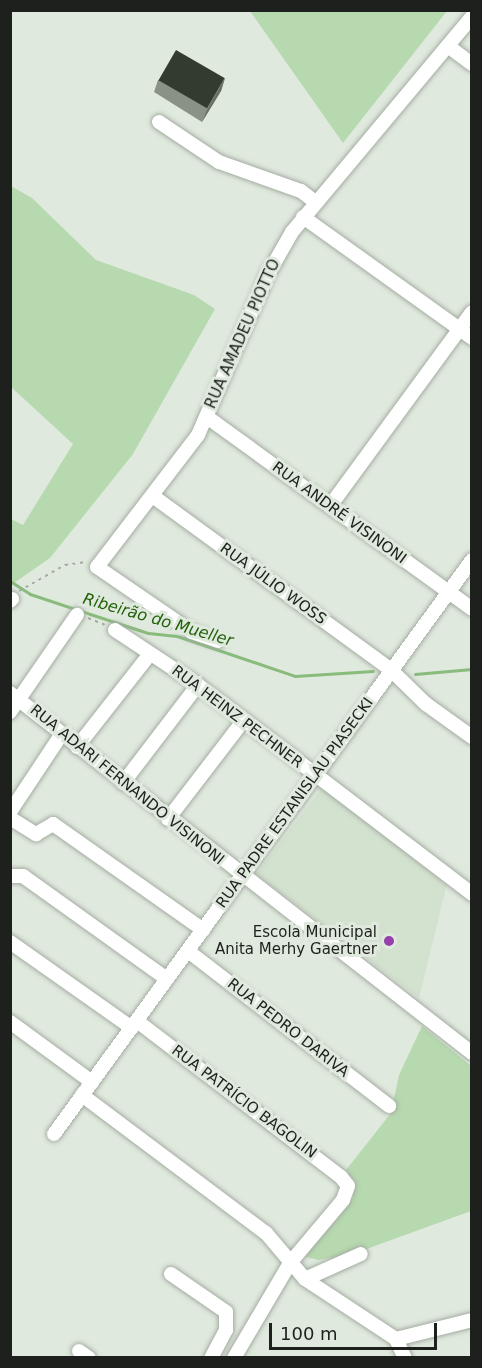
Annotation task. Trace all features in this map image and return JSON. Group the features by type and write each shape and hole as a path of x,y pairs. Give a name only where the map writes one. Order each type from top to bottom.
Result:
{"street":[{"name":"RUA AMADEU PIOTTO","path":"97,567 154,497 207,417 274,261 303,217 471,17"},
{"path":"448,46 471,64"},
{"path":"159,122 219,162 301,191 315,202"},
{"path":"303,217 471,338"},
{"path":"330,506 471,312"},
{"name":"RUA ANDRÉ VISINONI","path":"207,417 471,609"},
{"name":"RUA JÚLIO WOSS","path":"154,497 392,670 426,704 471,737"},
{"name":"RUA PADRE ESTANISLAU PIASECKI","path":"54,1134 471,560"},
{"path":"97,567 192,632 218,641"},
{"path":"10,712 15,696 77,615"},
{"name":"RUA HEINZ PECHNER","path":"116,630 198,685 471,894"},
{"path":"77,747 150,654"},
{"path":"123,783 198,685"},
{"name":"RUA ADARI FERNANDO VISINONI","path":"15,696 168,819 471,1053"},
{"path":"168,819 244,720"},
{"path":"10,812 61,735"},
{"path":"10,818 36,834 53,824 203,930"},
{"path":"10,876 23,876 167,980"},
{"name":"RUA PATRÍCIO BAGOLIN","path":"10,942 134,1024 341,1177 348,1186 343,1200 290,1263"},
{"name":"RUA PEDRO DARIVA","path":"188,951 389,1106"},
{"path":"10,1022 92,1082"},
{"path":"82,1095 266,1233 304,1279 396,1339 405,1358"},
{"path":"304,1279 361,1254"},
{"path":"234,1358 290,1263"},
{"path":"171,1274 226,1312 226,1330 211,1358"},
{"path":"396,1339 471,1320"}],"path":[{"path":"24,586 76,562 97,567"},
{"path":"77,615 116,630"}],"shaded area":[{"name":"Escola Municipal Anita Merhy Gaertner","path":"322,788 447,884 419,998 256,874"}],"green space":[{"path":"250,11 447,11 343,143"},
{"path":"11,186 32,198 96,260 194,295 215,309 133,454 50,558 11,585 11,519 23,525 73,444 11,387"},
{"path":"422,1026 471,1066 471,1211 350,1255 318,1260 303,1256 353,1198 355,1182 346,1170 391,1113 399,1075"}],"building":[{"path":"176,50 224,78 207,108 158,80"}],"waterway":[{"name":"Ribeirão do Mueller","path":"10,581 30,594 148,633 177,636 295,676 373,671"},
{"name":"Ribeirão do Mueller","path":"415,674 472,669"}],"place":[{"name":"Escola Municipal Anita Merhy Gaertner","path":"389,941"}]}
